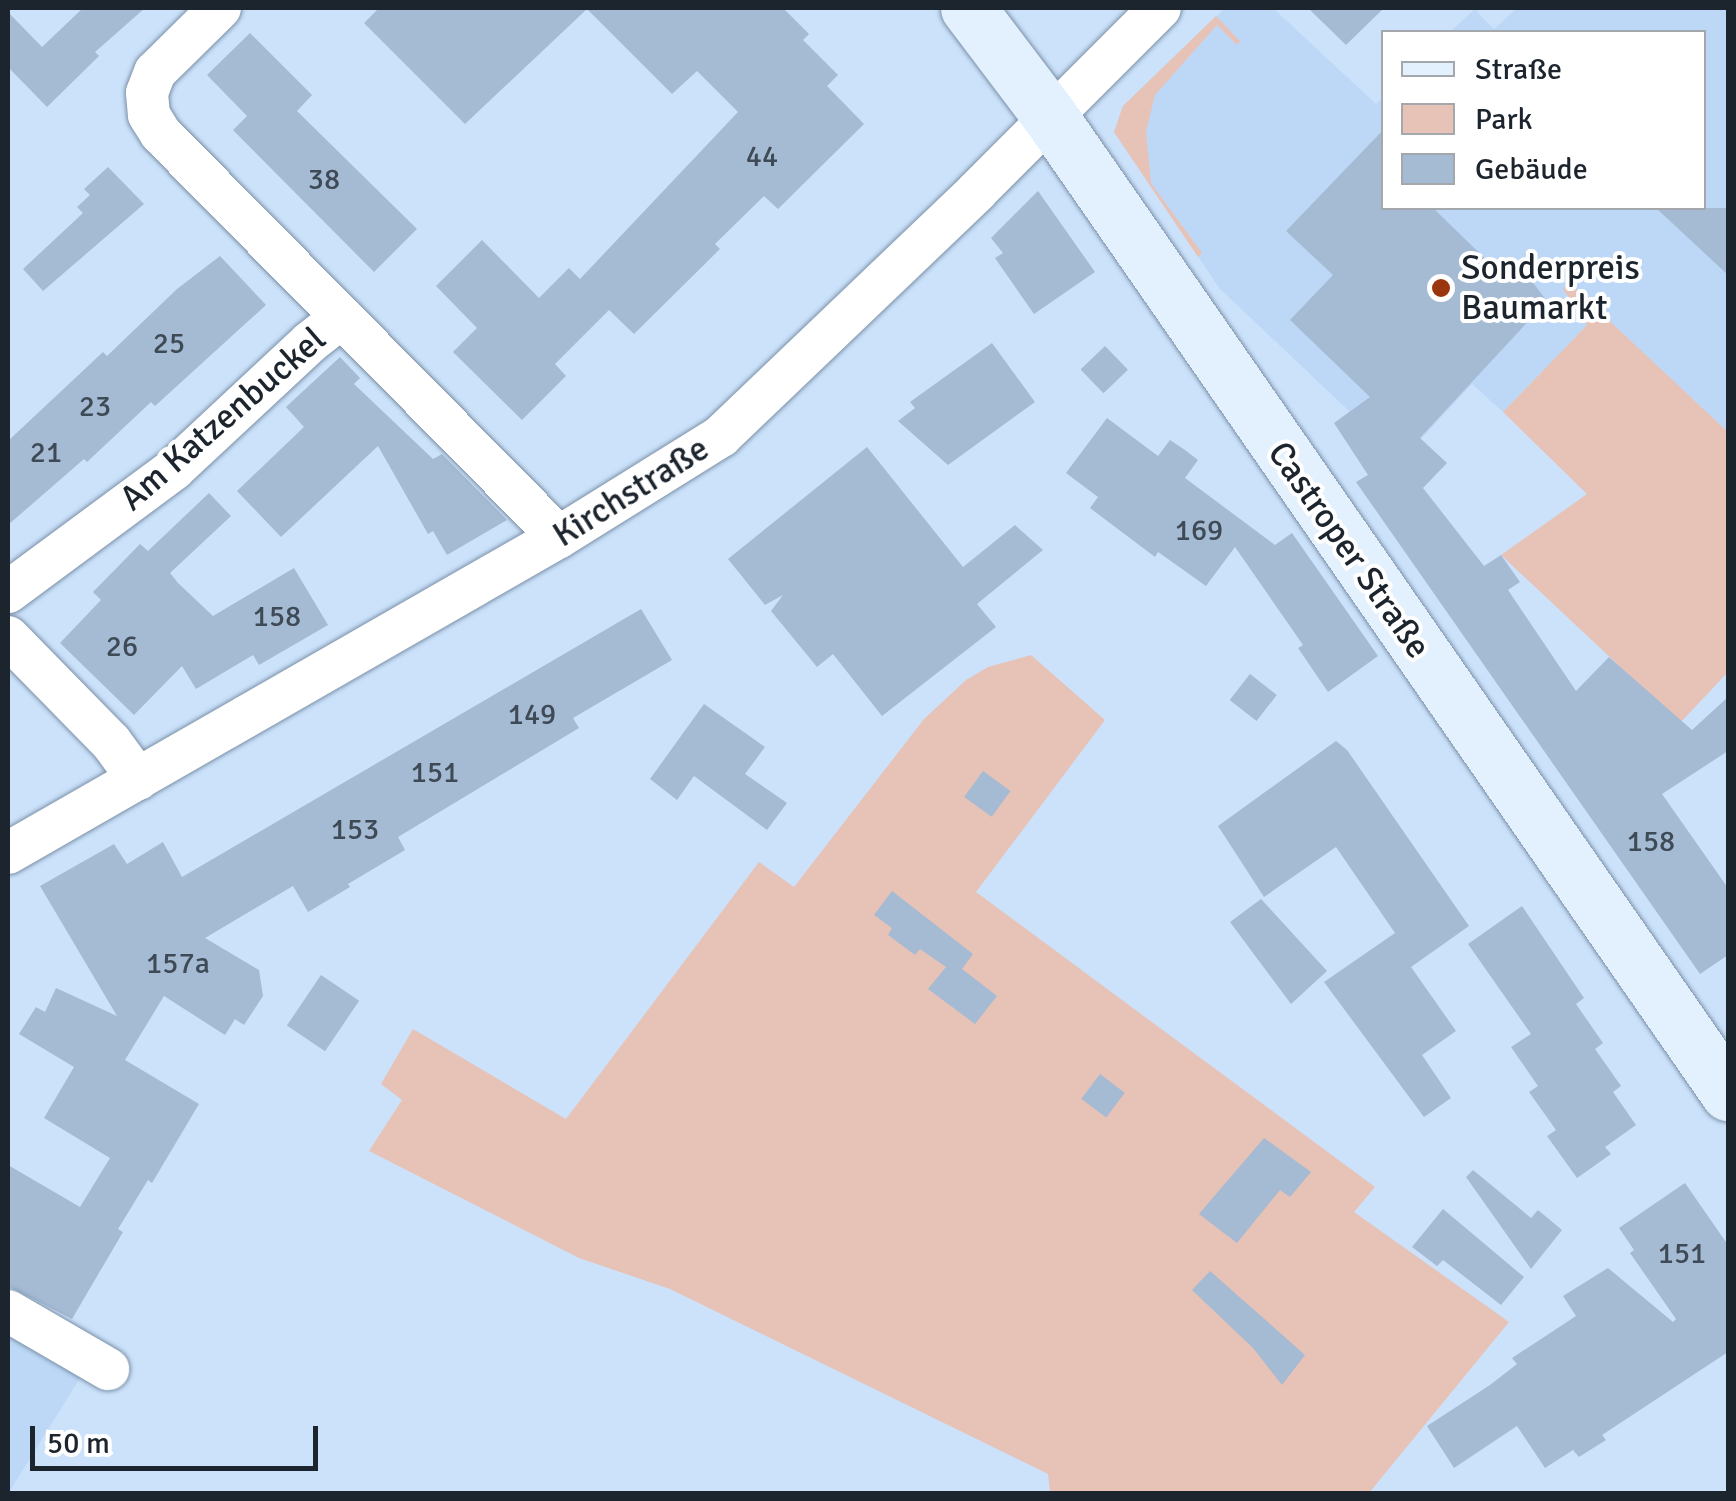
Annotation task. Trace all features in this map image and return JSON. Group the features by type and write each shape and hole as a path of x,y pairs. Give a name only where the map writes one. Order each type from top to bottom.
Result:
{"main road":[{"name":"Castroper Straße","path":"968,8 1049,115 1728,1093"}],"street":[{"name":"Am Katzenbuckel","path":"220,8 155,72 147,93 149,115 161,134 560,538"},
{"name":"Kirchstraße","path":"8,853 560,538 694,456 745,415 1160,8"},
{"name":"Am Katzenbuckel","path":"8,592 174,469 308,342 342,318"},
{"path":"8,637 111,742 138,779"},
{"path":"8,1311 108,1369"}],"shaded area":[{"path":"1225,8 1273,8 1376,104 1381,99 1381,210 1706,210 1706,30 1452,30 1476,8 1480,8 1477,12 1494,29 1517,8 1728,8 1728,432 1568,283 1563,289 1587,325 1503,412 1472,384 1421,439 1368,429 1220,289 1114,132 1123,106"},
{"path":"8,1318 88,1365 8,1494"}],"green space":[{"path":"1216,16 1240,41 1237,45 1217,25 1155,95 1146,132 1151,183 1202,253 1198,257 1114,132 1123,106"},
{"path":"1568,282 1728,432 1728,672 1680,723 1501,555 1587,494 1503,412 1587,325 1563,289"},
{"path":"1031,655 1105,720 976,892 1375,1187 1354,1212 1509,1322 1369,1493 1050,1493 1048,1474 670,1289 579,1258 369,1151 402,1100 381,1084 413,1029 566,1119 759,862 794,887 924,719 966,680 988,667"}],"building":[{"path":"83,8 145,8 95,52 99,56 47,107 8,67 8,12 42,47"},
{"path":"379,8 783,8 809,34 803,40 838,75 827,86 864,124 778,209 764,196 715,244 720,249 634,334 609,310 555,364 566,376 522,420 453,352 477,328 436,286 482,240 539,298 569,268 580,279 738,112 697,71 672,94 587,9 465,124 364,23"},
{"path":"1308,8 1384,8 1346,45"},
{"path":"250,33 312,95 297,111 417,229 374,272 233,130 247,116 207,75"},
{"path":"1381,132 1381,210 1435,210 1500,273 1514,258 1547,301 1420,438 1447,463 1423,488 1484,566 1501,555 1520,582 1508,590 1576,691 1609,657 1692,730 1728,697 1728,751 1662,794 1728,888 1728,955 1700,974 1356,482 1368,475 1334,423 1370,397 1290,320 1333,275 1286,231"},
{"path":"108,167 144,204 43,291 23,269 83,213 77,207 90,195 84,189"},
{"path":"1038,191 1095,272 1034,314 995,258 1003,253 991,238"},
{"path":"1728,208 1728,275 1658,210"},
{"path":"220,256 266,305 155,406 151,402 87,462 84,459 8,525 8,441 103,352 107,356 177,289"},
{"path":"992,343 1035,402 948,465 898,421 915,408 910,402"},
{"path":"1105,346 1128,370 1103,393 1081,370"},
{"path":"340,357 360,378 354,384 433,459 442,454 507,520 447,555 433,531 428,534 378,446 281,537 237,491 304,427 286,407"},
{"path":"1107,418 1158,456 1170,440 1185,450 1198,460 1185,478 1275,545 1292,533 1378,656 1328,692 1298,648 1303,645 1235,547 1206,586 1158,552 1155,557 1090,508 1098,497 1066,473"},
{"path":"867,447 963,567 1015,525 1043,550 977,604 996,627 882,716 833,654 817,667 771,611 783,595 765,605 728,559"},
{"path":"209,493 231,516 170,573 178,583 213,616 294,568 328,625 259,665 253,655 196,689 182,666 134,715 60,643 101,600 93,592 140,544 148,551"},
{"path":"641,609 672,660 573,718 579,728 398,837 405,850 348,884 350,887 308,912 293,886 205,938 259,970 263,996 244,1025 235,1019 225,1035 164,996 125,1060 199,1104 152,1183 148,1180 118,1229 123,1232 72,1319 8,1286 8,1165 80,1207 110,1158 44,1118 74,1067 19,1034 36,1007 45,1012 56,988 117,1016 40,886 114,844 127,864 163,842 182,877"},
{"path":"1250,674 1277,695 1256,721 1230,700"},
{"path":"704,704 765,747 745,774 787,803 767,830 694,776 677,800 650,779"},
{"path":"1336,741 1347,750 1469,926 1411,967 1456,1031 1422,1055 1451,1098 1424,1117 1324,982 1395,933 1336,847 1264,897 1218,826"},
{"path":"983,771 1011,791 992,817 964,797"},
{"path":"892,891 973,954 962,969 997,996 975,1024 928,989 946,967 920,949 915,955 888,935 892,928 874,915"},
{"path":"1261,899 1327,971 1291,1004 1230,922"},
{"path":"1522,906 1584,998 1576,1004 1603,1043 1595,1049 1621,1086 1613,1092 1636,1125 1605,1147 1611,1154 1577,1178 1547,1136 1556,1130 1529,1092 1538,1086 1511,1047 1531,1034 1468,944"},
{"path":"321,975 359,1001 325,1051 287,1026"},
{"path":"1100,1074 1125,1093 1106,1117 1081,1099"},
{"path":"1264,1138 1311,1172 1290,1197 1280,1190 1237,1243 1199,1214"},
{"path":"1473,1170 1531,1218 1538,1210 1562,1230 1531,1269 1466,1177"},
{"path":"1685,1183 1728,1245 1728,1352 1602,1435 1606,1440 1579,1457 1573,1450 1545,1468 1517,1426 1454,1468 1427,1426 1490,1385 1517,1364 1512,1358 1576,1316 1563,1296 1608,1268 1673,1322 1676,1319 1630,1253 1634,1250 1619,1228"},
{"path":"1443,1209 1524,1277 1501,1305 1443,1260 1437,1266 1412,1247"},
{"path":"1210,1271 1305,1355 1282,1385 1253,1348 1192,1290"}],"place":[{"name":"Sonderpreis Baumarkt","path":"1441,288"}]}
